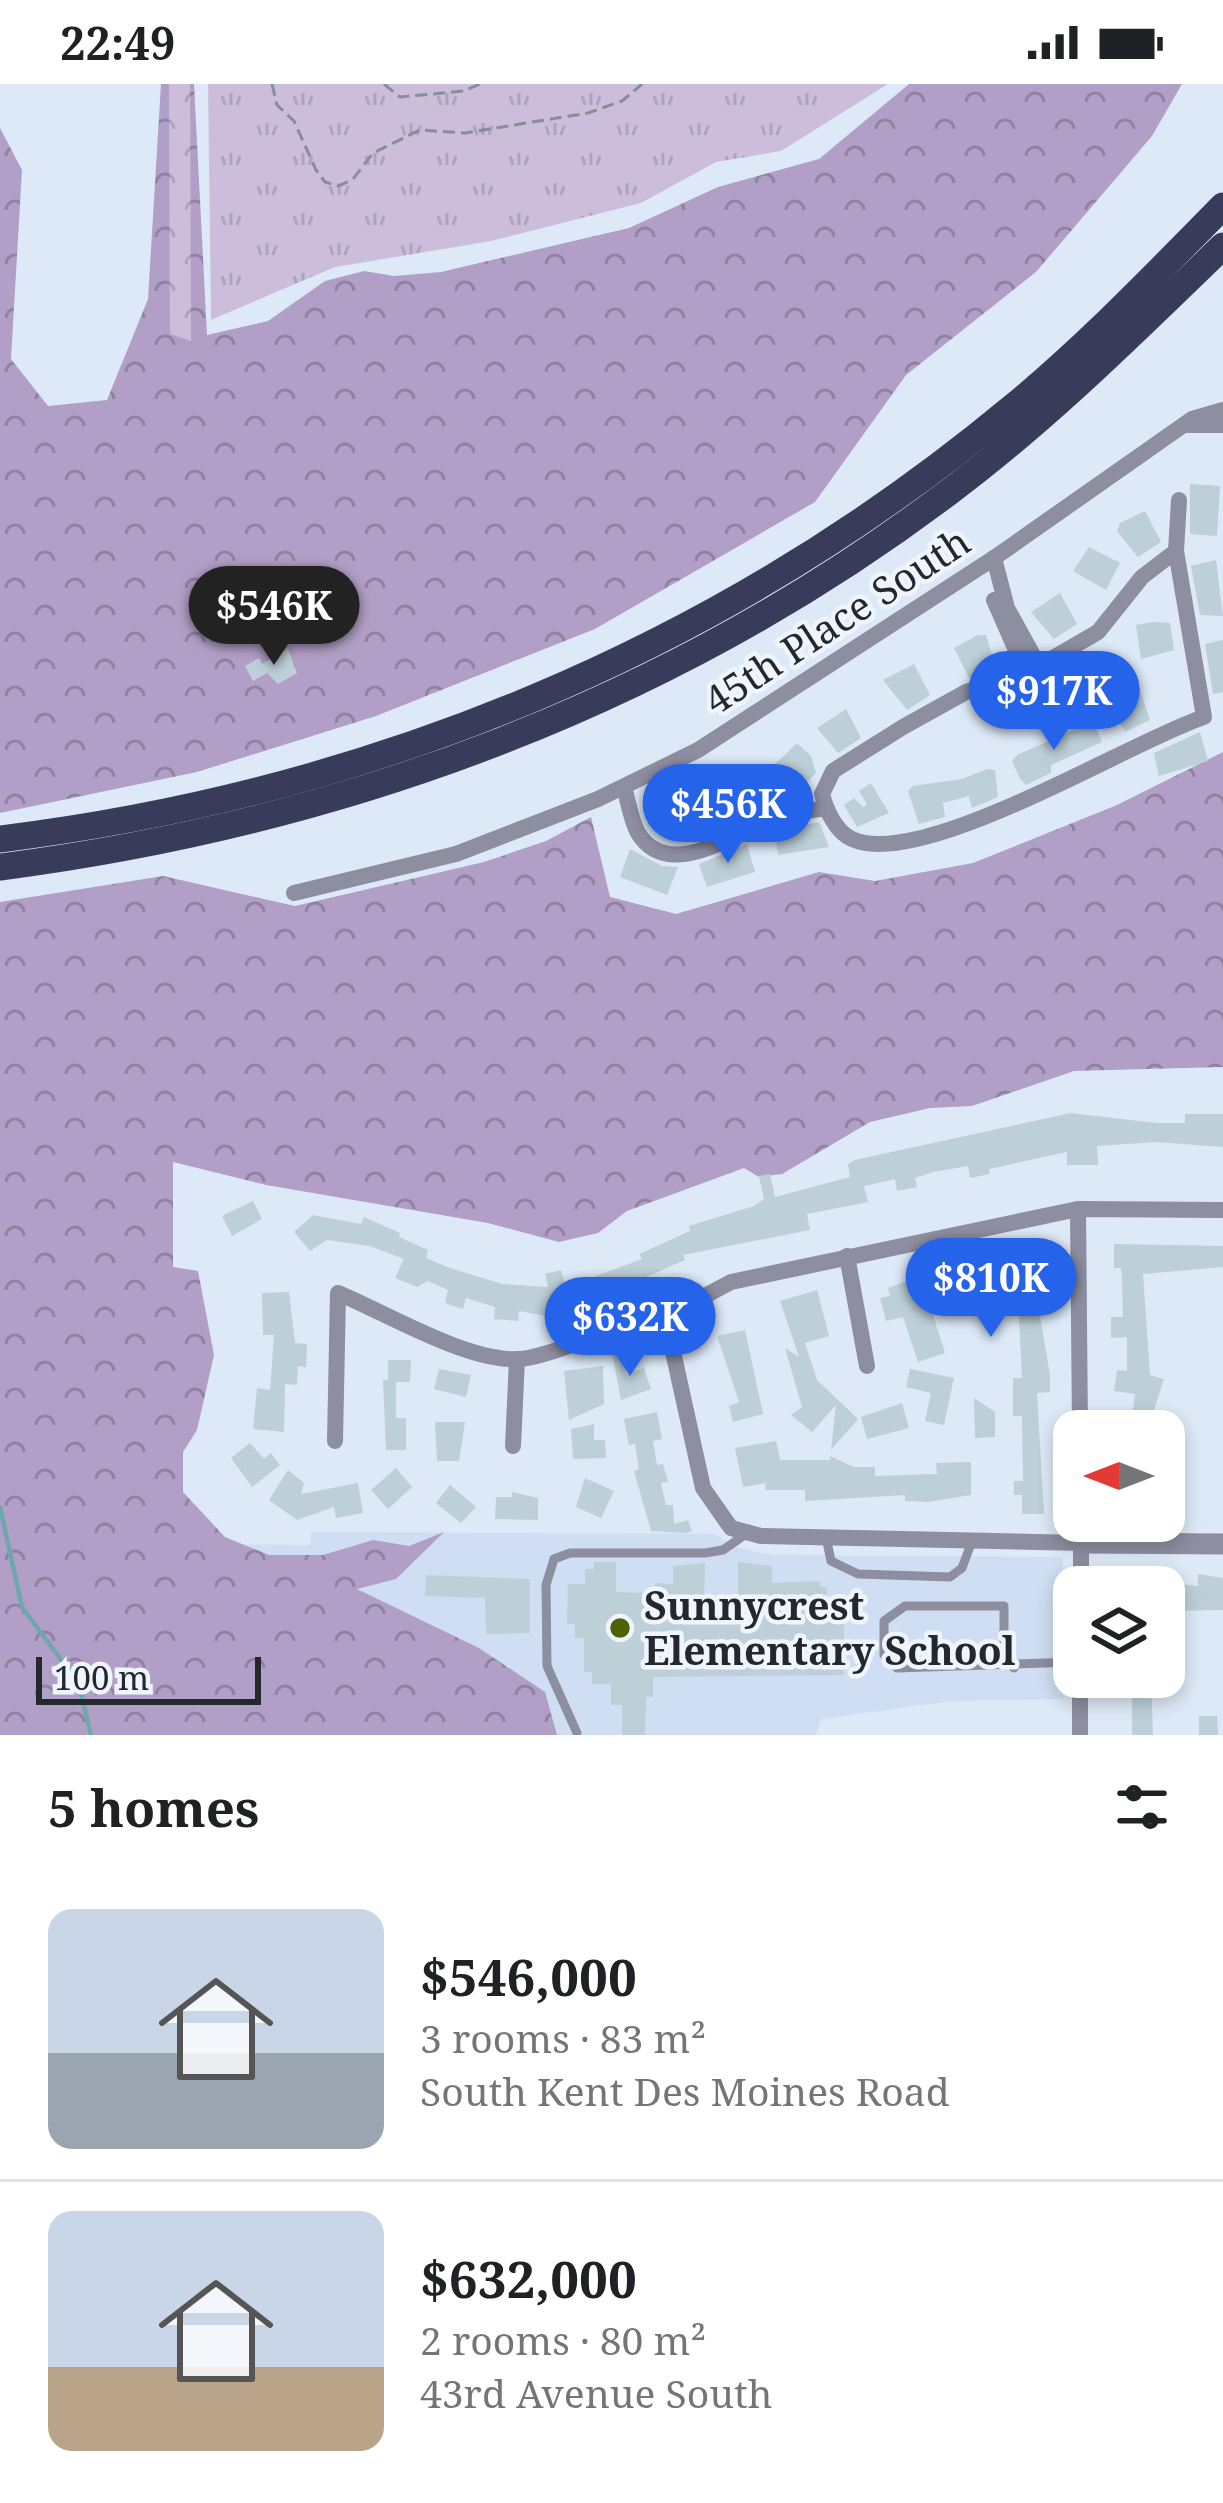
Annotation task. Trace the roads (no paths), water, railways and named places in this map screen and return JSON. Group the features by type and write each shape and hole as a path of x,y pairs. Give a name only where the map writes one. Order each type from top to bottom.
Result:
{"highway":[{"path":"0,839 165,814 329,775 482,722 681,631 816,552 970,442 1057,370 1223,206"},
{"path":"0,867 199,835 326,803 462,759 630,687 763,616 918,516 1092,374 1223,245"}],"street":[{"name":"45th Place South","path":"294,893 456,854 624,787 761,712 1200,415 1223,410"},
{"path":"1188,425 1223,425"},
{"path":"1176,551 1142,578 1098,632 1033,669 952,699 844,763 822,786 826,808 852,839 899,841 970,821 1204,717 1176,551 1179,500"},
{"path":"988,562 1002,628 1033,669"},
{"path":"624,787 638,834 678,854 725,845 765,821 826,808"},
{"path":"670,1338 714,1288 847,1256 1078,1209 1223,1210"},
{"path":"1078,1209 1080,1410"},
{"path":"847,1256 867,1366"},
{"path":"334,1441 338,1293 452,1342 517,1359 633,1328 661,1330 670,1338 703,1488 738,1531 972,1540 1053,1534"},
{"path":"513,1446 517,1359"},
{"path":"1185,1541 1223,1544"},
{"path":"1080,1698 1080,1735"}],"lane":[{"path":"577,1733 547,1666 546,1585 554,1559 570,1553 705,1553 723,1550 738,1531"},
{"path":"826,1537 831,1561 848,1571 950,1577 962,1568 972,1540"},
{"path":"1015,1668 1003,1652 1004,1606 905,1606 884,1621 884,1655 897,1668 1015,1668 1053,1664"}],"waterway":[{"path":"0,1507 22,1607 79,1684 91,1735"}],"place":[{"name":"Sunnycrest Elementary School","path":"620,1628"}]}
